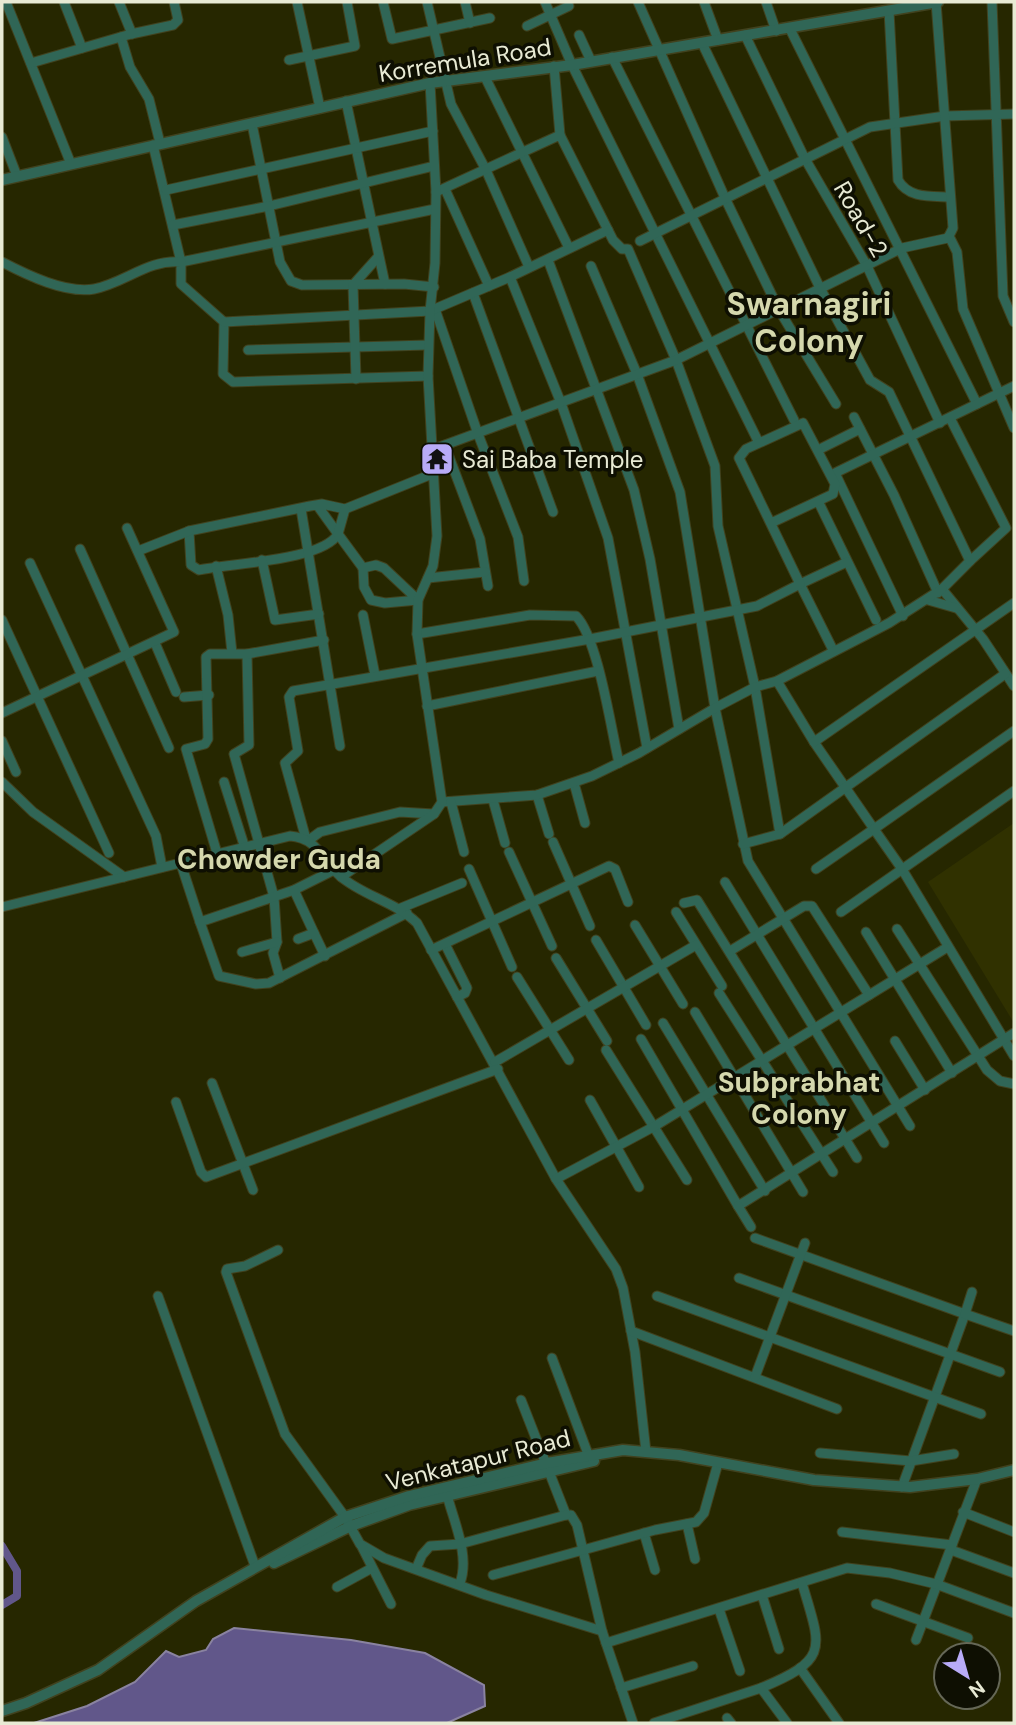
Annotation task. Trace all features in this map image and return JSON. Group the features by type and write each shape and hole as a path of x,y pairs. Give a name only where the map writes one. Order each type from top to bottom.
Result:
{"street":[{"path":"64,2 82,48"},
{"path":"119,2 132,34"},
{"path":"31,63 132,34 173,26 178,20 174,2"},
{"path":"297,2 320,108"},
{"path":"289,60 355,46 347,2"},
{"path":"383,2 391,38 490,18"},
{"path":"427,2 451,104 486,170 530,267"},
{"path":"465,2 470,23"},
{"path":"545,2 572,65 656,230 757,439"},
{"path":"638,2 725,198 779,310 836,404"},
{"path":"704,2 718,40"},
{"path":"766,2 776,31"},
{"path":"435,449 520,420 597,388 676,360 902,248 949,236 953,228 937,2"},
{"name":"Korremula Road","path":"2,180 430,83 572,65 888,11 903,4 937,2"},
{"path":"992,2 1003,296 1014,322"},
{"path":"527,26 569,6"},
{"path":"6,9 31,63 71,164"},
{"path":"888,11 893,123 901,185 920,196 950,197"},
{"path":"790,29 902,248 977,404"},
{"path":"579,35 591,61"},
{"name":"Road-2","path":"745,35 804,157 867,266 940,423"},
{"path":"121,37 130,67 149,99 181,262 181,284 224,322 432,310 548,260 608,230"},
{"path":"702,44 820,288 867,376 889,392 971,561"},
{"path":"612,57 794,420"},
{"path":"554,66 560,135 618,247 628,249 676,360 715,466 718,526 755,687 779,834"},
{"path":"485,77 524,151 569,248"},
{"path":"430,83 434,166 440,191 489,286"},
{"path":"346,101 385,284"},
{"path":"640,241 656,230 870,127 944,116 1014,114"},
{"path":"252,124 285,275 295,284 434,287"},
{"path":"166,190 433,131"},
{"path":"464,852 447,802 427,706 417,635 418,600 437,553 438,536 432,474 435,449 428,376 434,287 435,209 440,191 560,135"},
{"path":"2,137 17,176"},
{"path":"173,225 269,206 434,166"},
{"path":"2,262 41,279 82,290 95,289 155,264 181,262 435,209"},
{"path":"949,236 957,252 962,309 1014,428"},
{"path":"356,379 353,285 378,257"},
{"path":"548,260 634,489 662,625 679,729"},
{"path":"591,266 636,374 680,492 715,708 749,863 910,1126"},
{"path":"510,277 561,403 608,538 647,748"},
{"path":"473,293 553,512"},
{"path":"432,310 518,537 524,582"},
{"path":"224,322 223,374 233,382 428,376"},
{"path":"248,350 428,345"},
{"path":"903,616 835,473 1014,386"},
{"path":"854,417 940,591 975,629 1014,686"},
{"path":"950,418 1006,528"},
{"path":"771,523 833,494 835,490 823,459 803,423 741,452 739,458 833,650"},
{"path":"822,448 860,429"},
{"path":"445,446 480,539 488,586"},
{"path":"138,551 189,531 317,505 345,509 432,474"},
{"path":"819,503 876,620"},
{"path":"317,505 363,568 364,587 374,602 418,600"},
{"path":"301,509 340,746"},
{"path":"189,531 191,565 199,570 309,552 328,546 338,534 345,509"},
{"path":"341,877 434,814 447,802 537,796 574,783 619,763 755,687 777,681 903,616 940,591 1014,520"},
{"path":"2,713 82,674 171,636 174,629 127,528"},
{"path":"80,549 169,748"},
{"path":"262,560 275,620 319,614"},
{"path":"2,1718 78,1688 200,1605 348,1522 549,1467 642,1453 631,1331 623,1288 616,1269 556,1179 417,922 404,911 341,877 307,839 285,763 298,751 289,695 293,691 329,683 590,639 757,606 847,562"},
{"path":"30,563 156,836 162,867"},
{"path":"363,568 376,565 384,568 418,600"},
{"path":"216,566 228,615 232,653"},
{"path":"428,578 485,572"},
{"path":"928,600 958,609"},
{"path":"814,742 1014,603"},
{"path":"363,615 375,675"},
{"path":"417,635 530,615 576,616 583,623 590,639 619,763"},
{"path":"2,620 109,853"},
{"path":"217,853 186,749 205,744 208,739 206,657 247,654 324,640"},
{"path":"155,643 180,695 209,695"},
{"path":"247,654 249,744 234,754 274,897 277,942 273,953 280,978"},
{"path":"427,706 598,671"},
{"path":"743,844 779,834 1005,674"},
{"path":"777,681 814,742 902,869 946,948 1014,1056"},
{"path":"816,869 1014,731"},
{"path":"2,741 16,772"},
{"path":"2,782 33,812 124,877"},
{"path":"224,782 244,845"},
{"path":"574,783 586,822"},
{"path":"841,912 1014,791"},
{"path":"537,796 551,838 590,926"},
{"path":"493,800 507,847 552,946"},
{"path":"2,907 244,845 290,836 307,839 320,832 400,813 434,814"},
{"path":"181,863 222,978 256,984 280,978 325,957 404,911 462,883"},
{"path":"431,950 533,904 599,869 613,866 628,902"},
{"path":"469,869 512,967"},
{"path":"200,922 294,890 334,870"},
{"path":"725,883 884,1143"},
{"path":"294,890 325,957"},
{"path":"684,903 697,900 857,1158"},
{"path":"730,951 804,906 812,906 869,995"},
{"path":"676,912 763,1061 833,1172"},
{"path":"635,925 683,1004"},
{"path":"897,929 978,1056 994,1077 1014,1084"},
{"path":"866,932 952,1073"},
{"path":"298,939 314,933"},
{"path":"596,940 646,1026"},
{"path":"242,951 277,942"},
{"path":"445,944 467,988 465,993 457,997"},
{"path":"176,1101 204,1176 496,1066 586,1008 696,945"},
{"path":"556,1179 655,1126 946,948"},
{"path":"556,958 687,1180"},
{"path":"517,977 569,1060"},
{"path":"695,1012 803,1192"},
{"path":"663,1023 765,1191"},
{"path":"738,1206 823,1156 1014,1033"},
{"path":"640,1039 751,1227"},
{"path":"895,1041 925,1090"},
{"path":"212,1083 253,1190"},
{"path":"590,1100 639,1187"},
{"path":"755,1238 1014,1331"},
{"path":"755,1377 805,1243"},
{"path":"278,1250 226,1272 285,1434 348,1522 391,1604"},
{"path":"739,1278 1000,1372"},
{"path":"902,1487 972,1292"},
{"path":"158,1296 255,1566"},
{"path":"657,1296 981,1413"},
{"path":"631,1331 837,1409"},
{"path":"552,1357 588,1454"},
{"path":"521,1400 566,1515"},
{"name":"Venkatapur Road","path":"2,1711 98,1671 196,1601 255,1566 409,1496 549,1467 588,1454 623,1450 814,1480 902,1487 977,1479 1014,1470"},
{"path":"820,1452 911,1461 954,1454"},
{"path":"493,1575 645,1533 696,1522 704,1513 718,1463"},
{"path":"916,1640 977,1479"},
{"path":"447,1496 460,1544 464,1574 460,1583"},
{"path":"963,1512 1014,1532"},
{"path":"416,1569 422,1555 430,1546 460,1544 571,1515 584,1552 602,1631 632,1723"},
{"path":"687,1524 695,1559"},
{"path":"842,1532 952,1547 1014,1573"},
{"path":"645,1533 655,1570"},
{"path":"360,1544 384,1558 602,1631"},
{"path":"337,1587 372,1568"},
{"path":"606,1643 847,1568 890,1573 936,1584 1014,1613"},
{"path":"654,1723 761,1688 800,1668 813,1655 819,1639 802,1583"},
{"path":"762,1595 779,1649"},
{"path":"876,1604 968,1638"},
{"path":"719,1608 740,1671"},
{"path":"621,1688 693,1666"},
{"path":"800,1668 839,1723"},
{"path":"761,1688 787,1723"},
{"path":"685,1713 688,1723"}],"shaded area":[{"path":"1014,823 1014,1023 928,882"},
{"path":"234,1628 351,1640 425,1653 484,1685 485,1706 447,1723 34,1723 87,1706 135,1682 166,1651 179,1657 206,1650 213,1639"}],"waterway":[{"path":"2,1546 17,1571 17,1596 2,1605"}],"place":[{"name":"Sai Baba Temple","path":"437,459"}],"district":[{"name":"Swarnagiri Colony","path":"809,322"},
{"name":"Chowder Guda","path":"279,859"},
{"name":"Subprabhat Colony","path":"799,1098"}]}
